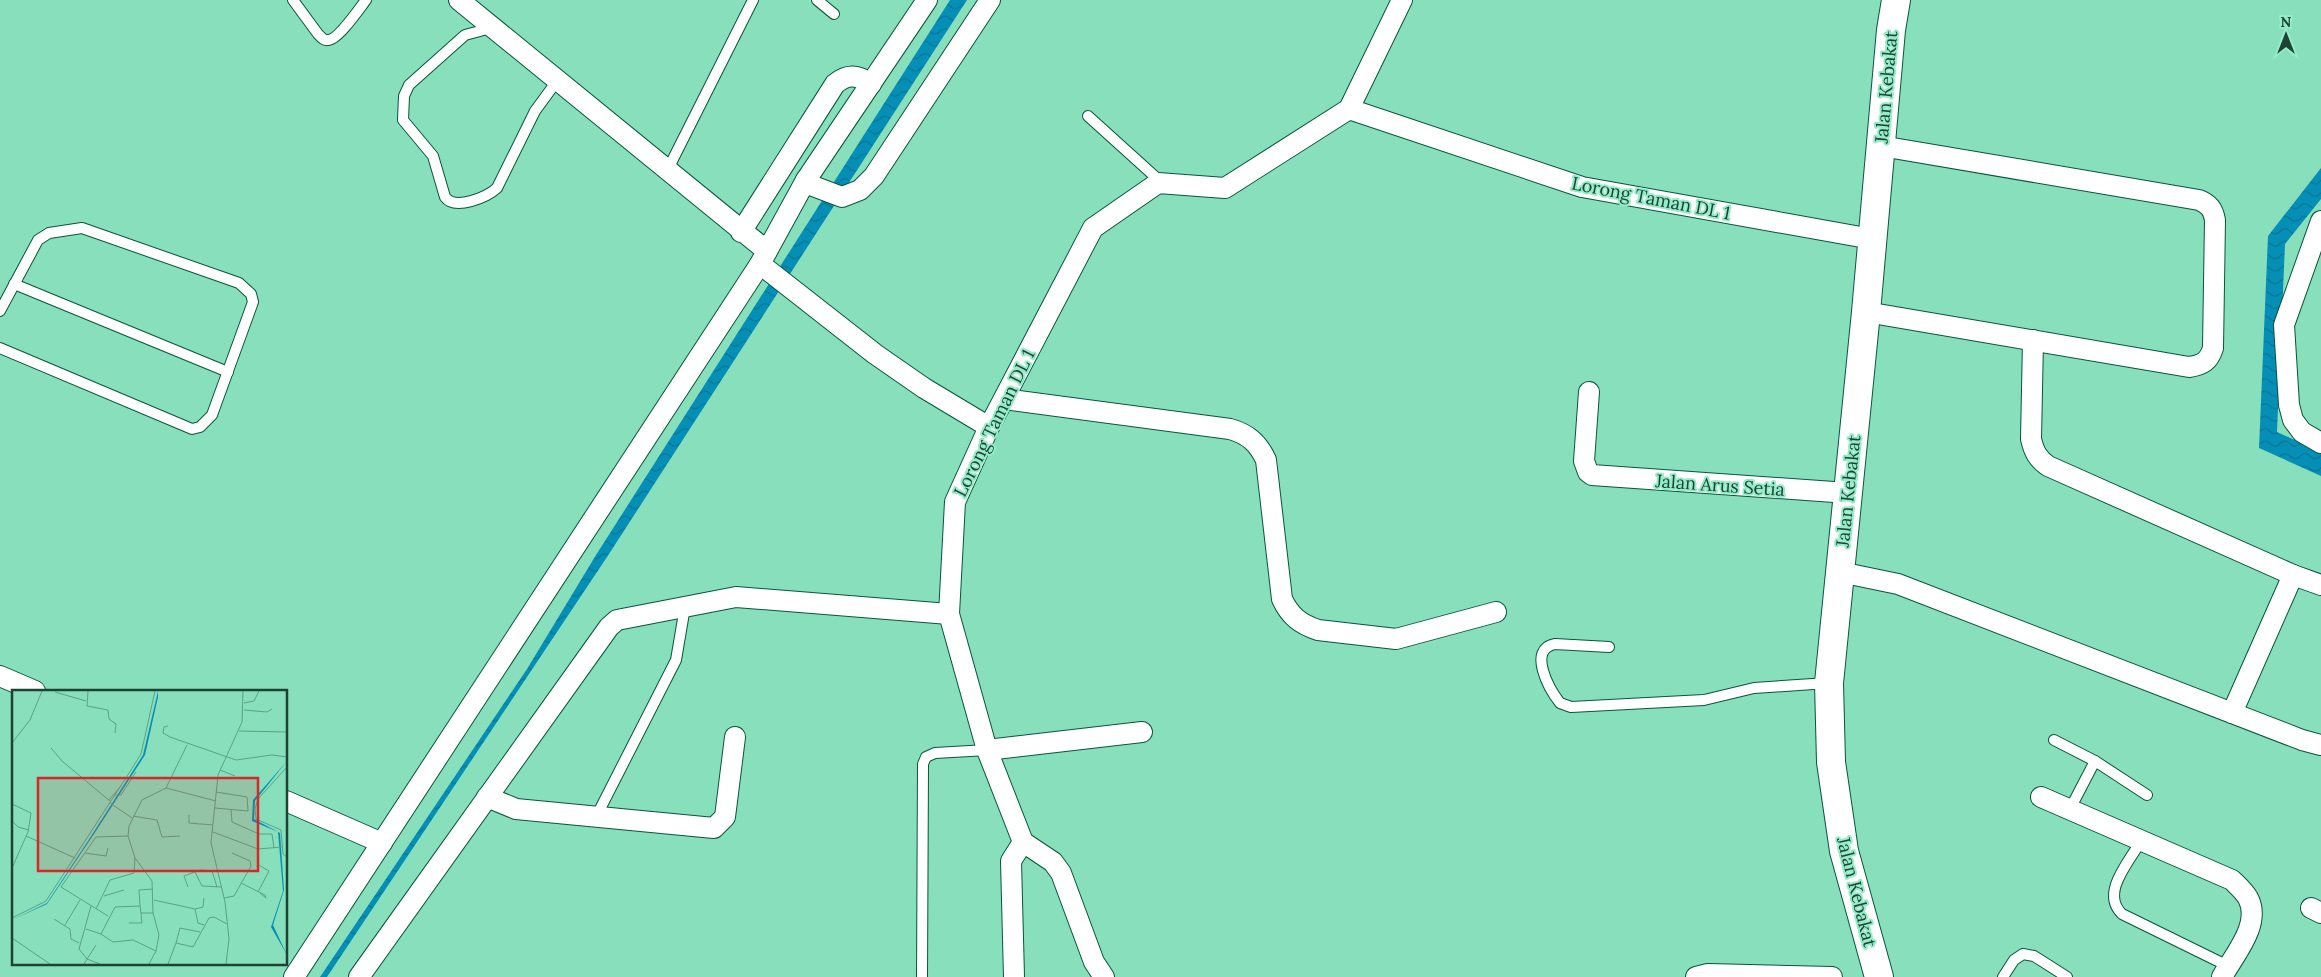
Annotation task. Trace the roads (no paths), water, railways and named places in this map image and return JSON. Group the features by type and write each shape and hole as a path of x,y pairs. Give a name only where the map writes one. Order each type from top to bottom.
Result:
{"street":[{"path":"459,0 742,232 766,262 799,295 924,388 989,427"},
{"path":"294,977 766,262 824,155 927,0"},
{"path":"810,183 842,197 860,190 874,176 990,0"},
{"path":"1161,182 1225,188 1349,109 1402,0"},
{"name":"Jalan Kebakat","path":"1879,977 1844,851 1831,762 1829,683 1866,312 1891,30 1896,0"},
{"path":"742,232 799,139 841,79 857,76 871,84"},
{"name":"Lorong Taman DL 1","path":"1349,109 1582,188 1872,239"},
{"path":"799,139 824,155"},
{"path":"1866,312 2189,367 2200,366 2210,358 2213,348 2215,220 2213,211 2207,203 1881,146"},
{"name":"Lorong Taman DL 1","path":"1023,842 987,750 949,614 954,506 989,427 1094,228 1155,184 1161,182"},
{"path":"2321,221 2284,325 2289,405 2293,420 2302,432 2321,443"},
{"path":"2032,340 2031,440 2033,450 2039,460 2048,466 2294,575 2321,585"},
{"name":"Jalan Arus Setia","path":"1589,392 1584,461 1588,472 1592,475 1848,493"},
{"path":"1004,399 1230,430 1242,433 1252,440 1261,449 1266,460 1282,599 1287,610 1296,620 1306,626 1318,630 1396,639 1496,612"},
{"path":"1840,572 1898,584 2302,740 2321,745"},
{"path":"2232,713 2294,575"},
{"path":"359,977 612,623 622,619 738,597 949,614"},
{"path":"0,676 33,690"},
{"path":"987,750 1142,732"},
{"path":"487,796 516,809 714,828 725,818 735,737"},
{"path":"2041,797 2232,880 2248,896 2252,910 2250,926 2225,972"},
{"path":"288,802 382,842"},
{"path":"1014,977 1011,861 1023,842 1048,858 1061,873 1094,962 1104,977"},
{"path":"1696,977 1708,974 1832,977"}],"lane":[{"path":"294,0 318,34 323,39 328,40 334,38 343,29 366,0"},
{"path":"667,171 753,0"},
{"path":"817,0 834,14"},
{"path":"492,28 478,30 465,35 410,85 404,96 403,120 433,156 444,197 448,202 454,204 481,198 490,195 497,188 535,111 558,81"},
{"path":"1088,116 1161,182"},
{"path":"0,311 38,240 49,233 78,228 239,283 251,294 253,302 212,415 200,427 192,428 0,348"},
{"path":"14,284 228,372"},
{"path":"596,817 676,660 685,607"},
{"path":"1610,647 1556,644 1548,645 1543,650 1540,657 1542,664 1560,703 1571,707 1704,700 1754,688 1829,683"},
{"path":"2054,740 2095,761 2147,795"},
{"path":"922,977 923,762 926,757 936,753 987,750"},
{"path":"2070,809 2095,761"},
{"path":"2141,841 2114,888 2113,898 2115,906 2122,914 2225,972"},
{"path":"2003,977 2017,956 2028,954 2067,977"}],"water":[{"path":"950,0 967,0 609,554 327,977 320,977 527,669 596,555"},
{"path":"2321,168 2321,199 2285,244 2277,432 2321,452 2321,476 2259,448 2268,236"}]}
